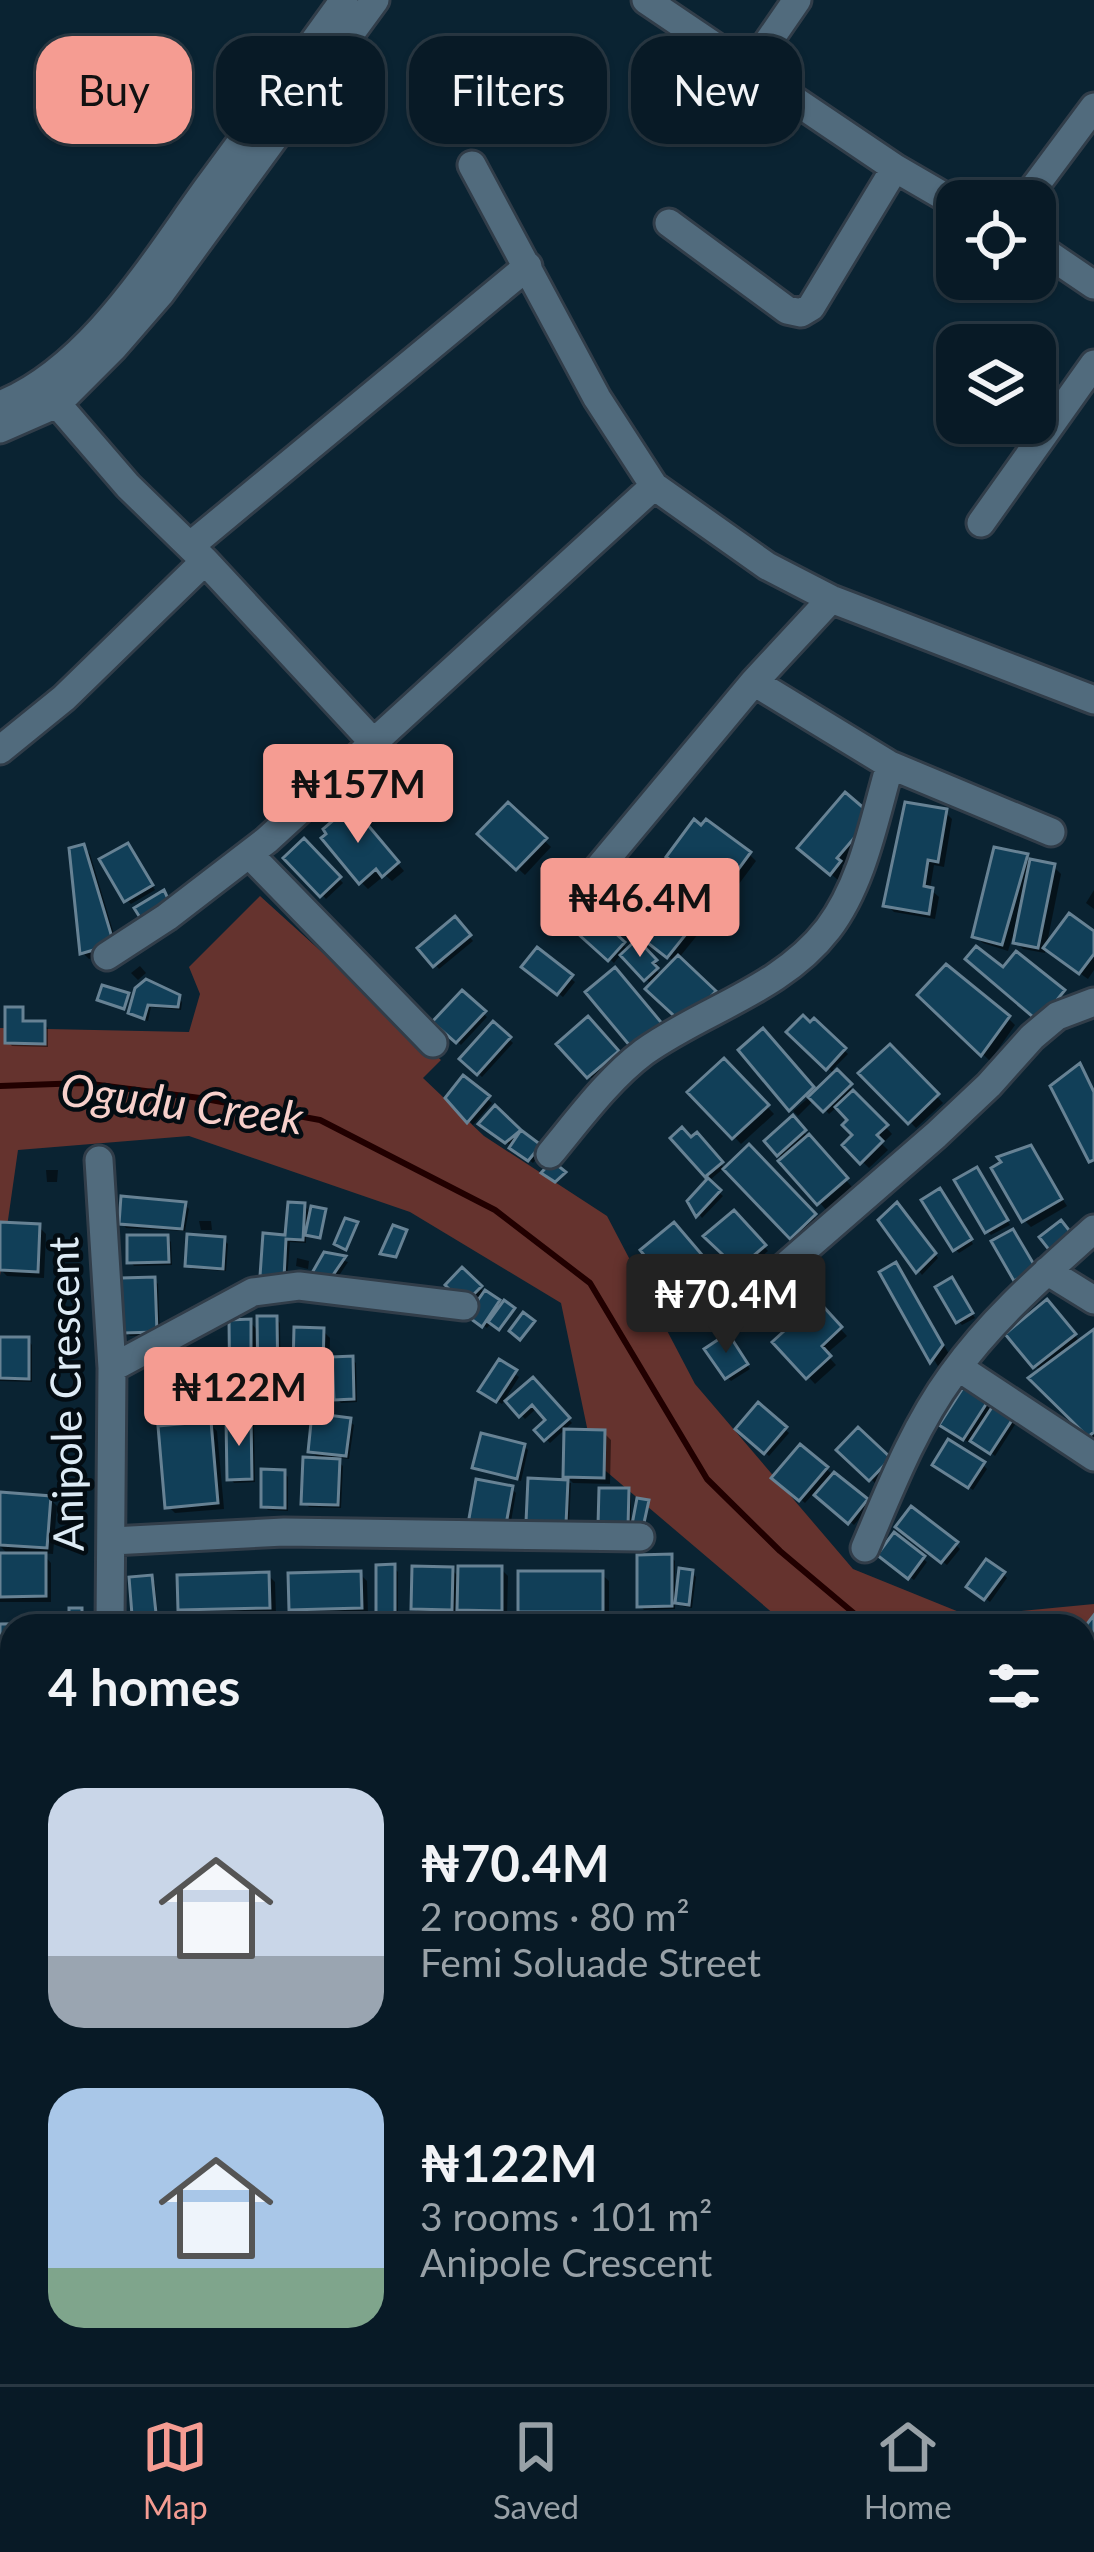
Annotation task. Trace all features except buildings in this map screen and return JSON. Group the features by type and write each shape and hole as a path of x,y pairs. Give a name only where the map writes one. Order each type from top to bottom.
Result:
{"street":[{"path":"0,429 49,394 68,363 142,279 344,0"},
{"path":"0,405 85,380 160,294 375,0"},
{"path":"646,0 698,36"},
{"path":"772,36 797,0"},
{"path":"802,106 936,192"},
{"path":"1039,180 1094,106"},
{"path":"472,165 596,398 654,486 767,566 831,599 1094,700"},
{"path":"669,223 787,310 801,314 811,307 896,168"},
{"path":"1056,259 1094,285"},
{"path":"0,750 64,698 198,553 529,266"},
{"path":"981,523 1094,364"},
{"path":"49,394 128,486 198,553 374,742"},
{"path":"107,956 249,854 654,486"},
{"path":"592,876 754,682 831,599"},
{"path":"754,682 890,765 1051,832"},
{"path":"550,1154 617,1076 646,1051 764,985 828,930 862,863 890,765"},
{"path":"249,854 433,1043"},
{"path":"728,1316 935,1135 1032,1036 1058,1016 1094,1002"},
{"name":"Anipole Crescent","path":"99,1160 112,1368 110,1614"},
{"path":"865,1548 897,1472 930,1408 958,1367 1047,1271 1094,1229"},
{"path":"1047,1271 1094,1300"},
{"path":"112,1368 254,1292 299,1286 464,1306"},
{"path":"958,1367 1094,1457"},
{"path":"112,1540 284,1532 640,1537"}],"shaded area":[{"path":"260,896 441,1060 423,1078 484,1136 607,1216 695,1384 853,1569 964,1614 774,1614 594,1461 561,1303 410,1212 189,1136 18,1150 0,1276 0,1028 189,1032 200,994 189,967"},
{"path":"1094,1604 1094,1614 990,1614"}],"waterway":[{"name":"Ogudu Creek","path":"0,1086 83,1083 320,1120 495,1210 590,1283 707,1479 780,1551 855,1614"}]}
